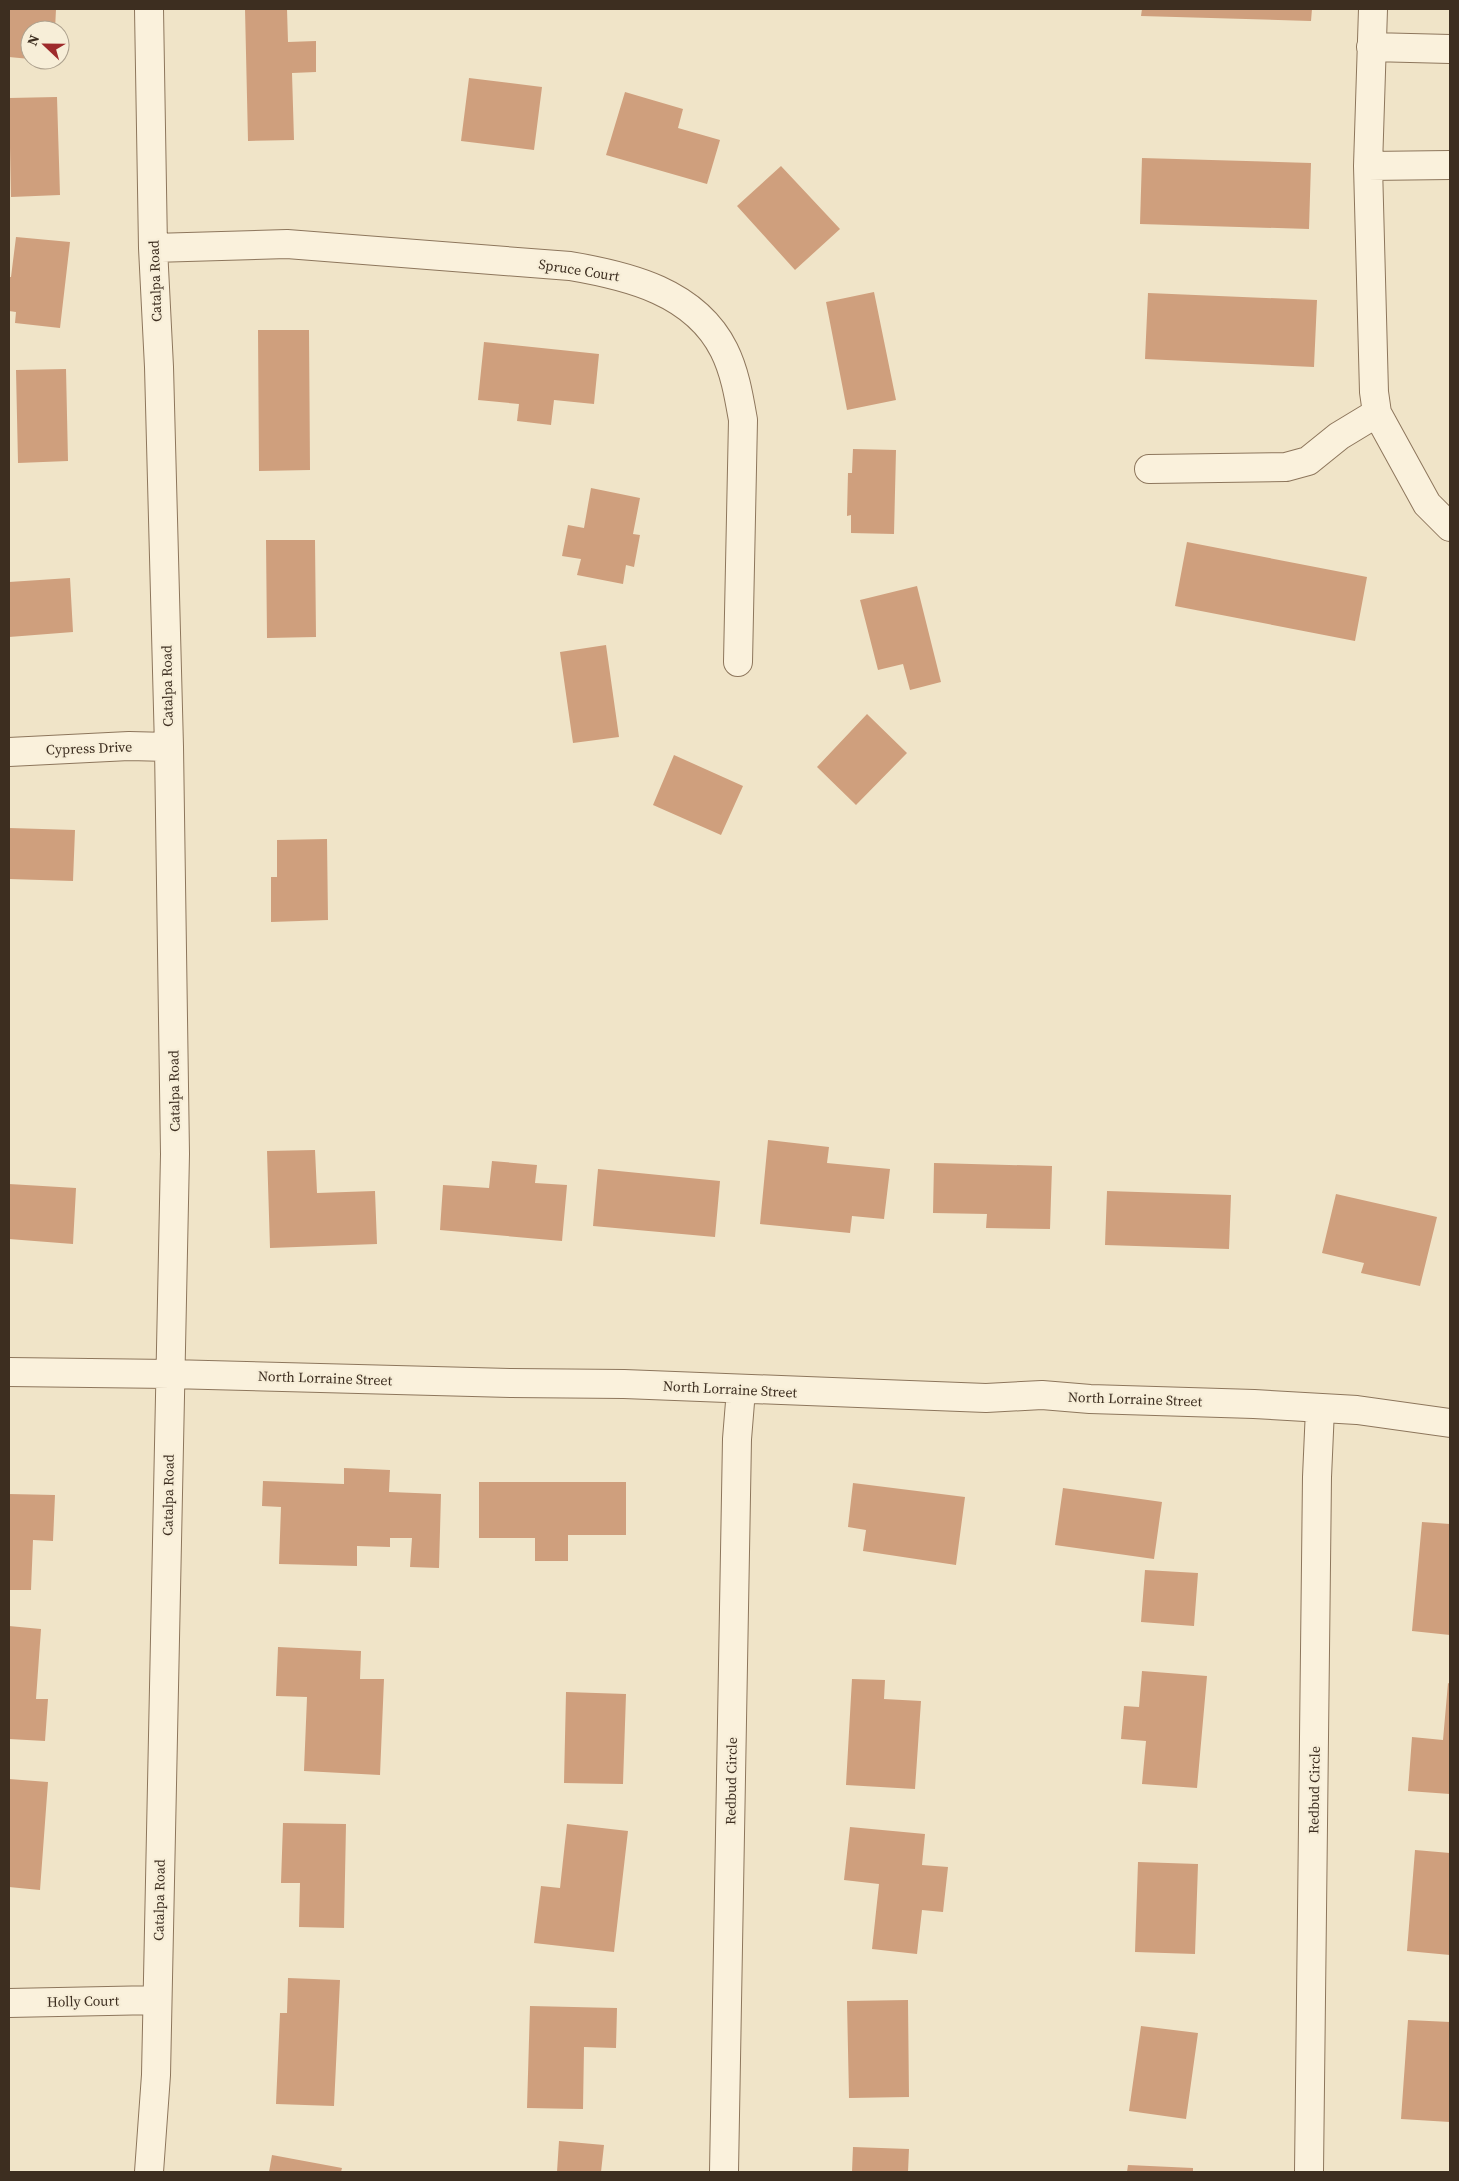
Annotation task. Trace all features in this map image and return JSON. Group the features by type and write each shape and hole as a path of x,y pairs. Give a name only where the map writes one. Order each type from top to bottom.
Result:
{"street":[{"name":"Catalpa Road","path":"149,9 153,248 159,367 169,747 175,1154 156,2075 149,2172"},
{"path":"1372,9 1368,166 1374,392 1377,413 1427,504 1450,526"},
{"path":"1371,48 1450,49"},
{"path":"1368,166 1450,165"},
{"name":"Spruce Court","path":"153,248 287,244 570,266 606,272 641,282 674,296 702,320 724,350 736,384 743,420 738,662"},
{"path":"1149,469 1286,467 1308,461 1339,436 1377,413"},
{"name":"Cypress Drive","path":"9,752 129,746 169,747"},
{"name":"North Lorraine Street","path":"9,1372 624,1384 986,1398 1042,1395 1090,1399 1254,1404 1357,1410 1450,1423"},
{"name":"Redbud Circle","path":"724,2172 738,1424 741,1390"},
{"name":"Redbud Circle","path":"1309,2172 1317,1477 1320,1409"},
{"name":"Holly Court","path":"9,2003 157,2000"}],"building":[{"path":"9,9 56,9 55,20 20,20 20,58 9,57"},
{"path":"245,9 287,9 288,42 316,41 316,72 292,73 294,140 248,141"},
{"path":"1142,9 1312,9 1311,21 1141,16"},
{"path":"469,78 542,87 534,150 461,141"},
{"path":"625,92 683,109 678,128 720,140 707,184 606,155"},
{"path":"57,97 60,195 11,197 9,98"},
{"path":"1142,158 1311,163 1309,229 1140,224"},
{"path":"781,166 840,229 795,270 737,206"},
{"path":"16,237 70,242 60,328 15,323 16,312 9,311 9,277 11,277"},
{"path":"874,292 896,400 847,410 826,302"},
{"path":"1148,293 1317,300 1314,367 1145,359"},
{"path":"258,330 309,330 310,470 259,471"},
{"path":"484,342 599,354 594,404 554,400 551,425 517,421 519,404 478,400"},
{"path":"66,369 68,461 18,463 16,370"},
{"path":"853,449 896,450 894,534 851,533 851,515 847,516 848,473 852,473"},
{"path":"591,488 640,498 633,534 640,535 634,567 626,565 623,584 577,575 581,559 562,556 568,525 584,528"},
{"path":"266,540 315,540 316,637 267,638"},
{"path":"1187,542 1367,577 1355,641 1175,606"},
{"path":"70,578 73,632 9,637 9,582"},
{"path":"917,586 941,682 910,690 903,664 878,670 860,600"},
{"path":"606,645 619,737 573,743 560,652"},
{"path":"867,714 907,753 856,805 817,767"},
{"path":"674,755 743,786 721,835 653,805"},
{"path":"9,828 75,830 73,881 9,879"},
{"path":"327,839 328,920 271,922 271,877 277,877 277,840"},
{"path":"768,1140 829,1147 827,1163 890,1169 884,1219 852,1216 850,1233 760,1224"},
{"path":"315,1150 317,1193 375,1191 377,1244 270,1248 267,1151"},
{"path":"492,1161 537,1165 535,1183 567,1185 562,1241 440,1230 443,1185 489,1188"},
{"path":"934,1163 1052,1166 1050,1229 986,1228 987,1214 933,1213"},
{"path":"598,1169 720,1181 715,1237 593,1226"},
{"path":"9,1184 76,1188 73,1244 9,1239"},
{"path":"1107,1191 1231,1195 1229,1249 1105,1245"},
{"path":"1336,1194 1437,1217 1420,1286 1361,1273 1364,1263 1322,1253"},
{"path":"344,1468 390,1470 389,1492 441,1494 439,1568 410,1567 412,1538 390,1538 390,1547 357,1546 357,1566 279,1564 281,1507 262,1506 263,1481 344,1484"},
{"path":"479,1482 626,1482 626,1535 568,1535 568,1561 535,1561 535,1538 479,1538"},
{"path":"853,1483 965,1497 956,1565 863,1551 866,1530 848,1527"},
{"path":"1063,1488 1162,1502 1154,1559 1055,1545"},
{"path":"9,1494 55,1495 53,1541 33,1540 31,1590 9,1590"},
{"path":"1422,1522 1450,1524 1450,1635 1412,1631"},
{"path":"1145,1570 1198,1573 1194,1626 1141,1622"},
{"path":"9,1626 41,1629 36,1699 48,1699 45,1741 9,1739"},
{"path":"278,1647 361,1651 360,1679 384,1679 380,1775 304,1771 307,1697 276,1696"},
{"path":"1142,1671 1207,1676 1197,1788 1142,1784 1146,1741 1121,1739 1124,1706 1139,1707"},
{"path":"852,1679 885,1680 884,1699 921,1701 915,1789 846,1785"},
{"path":"1448,1683 1450,1684 1450,1794 1408,1791 1412,1737 1443,1740"},
{"path":"566,1692 626,1694 623,1784 564,1783"},
{"path":"9,1779 48,1782 40,1890 9,1887"},
{"path":"283,1823 346,1824 344,1928 299,1927 300,1883 281,1883"},
{"path":"567,1824 628,1831 614,1952 534,1943 541,1886 560,1888"},
{"path":"850,1827 925,1834 922,1865 948,1867 943,1912 922,1910 917,1954 872,1949 879,1884 844,1880"},
{"path":"1415,1850 1450,1853 1450,1955 1407,1951"},
{"path":"1138,1862 1198,1864 1195,1954 1135,1952"},
{"path":"288,1978 340,1980 334,2106 276,2104 280,2013 287,2013"},
{"path":"908,2000 909,2097 849,2098 847,2001"},
{"path":"530,2006 617,2008 616,2048 584,2047 583,2109 527,2108"},
{"path":"1408,2020 1450,2022 1450,2122 1401,2119"},
{"path":"1141,2026 1198,2033 1186,2119 1129,2111"},
{"path":"559,2141 604,2145 601,2172 557,2172"},
{"path":"853,2147 909,2149 908,2172 852,2172"},
{"path":"272,2155 342,2168 341,2172 269,2172"},
{"path":"1128,2165 1193,2168 1193,2172 1127,2172"}]}
